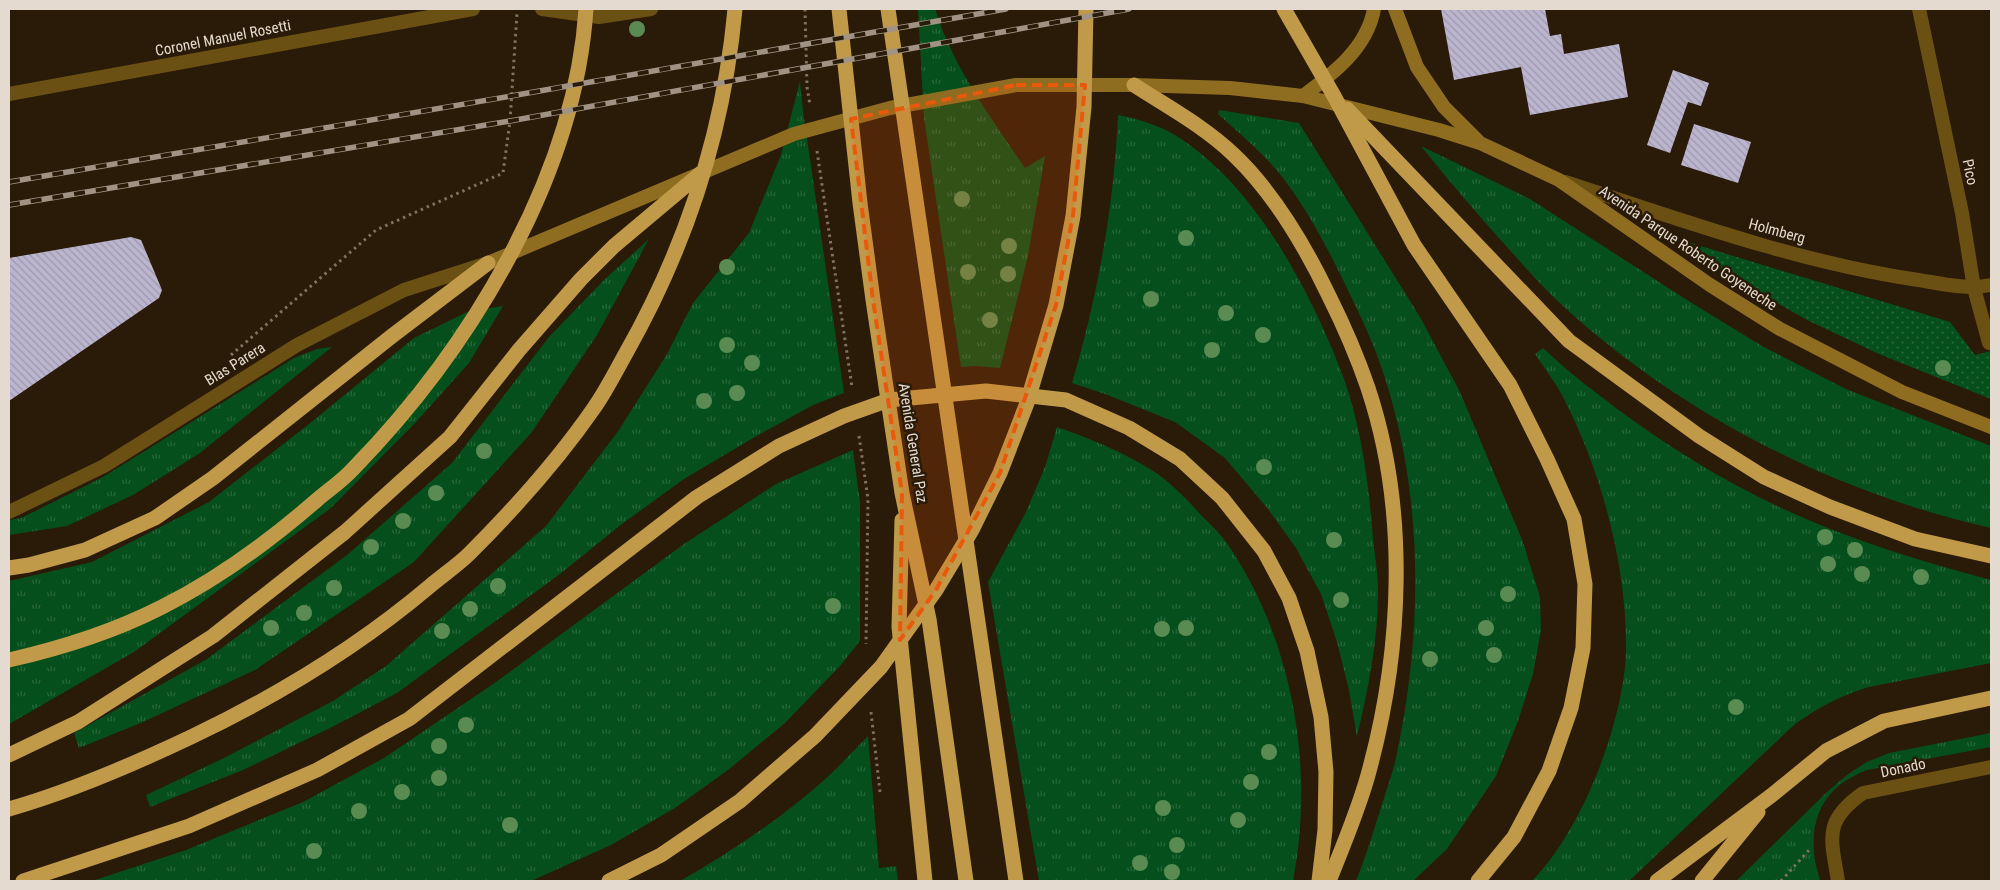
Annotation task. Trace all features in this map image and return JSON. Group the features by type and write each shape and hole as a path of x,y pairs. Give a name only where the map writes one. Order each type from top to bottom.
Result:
{"highway":[{"path":"9,660 100,635 163,607 233,566 298,517 352,470 408,409 474,318 508,262 541,189 559,140 574,84 586,9"},
{"path":"9,809 123,769 225,721 312,672 396,615 469,554 541,476 596,406 658,294 699,189 721,110 735,9"},
{"name":"Avenida General Paz","path":"839,9 860,203 873,300 902,492 929,620 966,881"},
{"path":"888,9 1016,881"},
{"path":"609,881 661,855 740,800 815,736 881,667 936,590 972,530 1000,473 1023,412 1056,305 1073,216 1084,107 1086,9"},
{"path":"1284,9 1334,96 1414,244 1510,385 1574,519 1585,584 1583,648 1572,708 1549,771 1514,837 1478,881"},
{"path":"1134,85 1215,139 1234,154 1273,200 1315,267 1347,333 1369,390 1380,433 1390,487 1395,542 1396,589 1393,635 1384,704 1368,776 1329,881"},
{"path":"1334,96 1569,341 1699,436 1764,478 1830,507 1915,539 1991,556"},
{"path":"9,755 78,722 213,636 345,532 450,437 519,350 581,279 614,246 701,173"},
{"path":"9,568 29,565 85,550 155,518 214,478 392,336 488,263"},
{"path":"23,881 189,826 317,770 409,718 697,497 779,446 844,416 889,400 986,391 1066,400 1129,428 1180,459 1222,498 1264,551 1289,598 1307,651 1321,717 1326,772 1326,811 1319,881"},
{"path":"902,492 899,628 925,881"},
{"path":"1657,881 1772,795 1826,751 1884,721 1991,698"},
{"path":"1702,881 1772,795"}],"main road":[{"path":"1303,96 1330,76 1353,53 1362,40 1374,9"},
{"path":"1395,9 1416,67 1444,107 1480,144"},
{"name":"Avenida Parque Roberto Goyeneche","path":"488,263 794,134 890,108 1016,86 1134,85 1230,88 1303,96 1439,130 1480,144 1560,180 1710,285 1780,329 1902,392 1991,427"}],"street":[{"name":"Coronel Manuel Rosetti","path":"9,94 472,9"},
{"path":"542,9 599,18 651,9"},
{"name":"Pico","path":"1919,9 1962,213 1974,288 1989,342"},
{"name":"Holmberg","path":"1560,180 1736,237 1830,262 1901,277 1974,288 1991,285"},
{"name":"Blas Parera","path":"9,512 104,466 297,345 404,290 488,263"},
{"name":"Donado","path":"1838,881 1833,847 1834,824 1845,805 1863,793 1991,767"}],"path":[{"path":"226,360 376,230 503,173 510,121 517,9"},
{"path":"826,208 840,306"}],"highlighted area":[{"path":"1016,85 1085,85 1073,216 1056,305 1000,473 936,590 900,640 902,493 873,300 851,119"}],"green space":[{"path":"918,9 935,9 952,52 974,92 1025,168 1045,156 1028,256 1000,368 961,367 924,118"},
{"path":"800,81 844,393 813,405 684,479 622,524 560,574 397,693 243,770 150,807 146,795 222,759 333,701 386,666 546,526 619,430 667,354 693,303 749,233 781,155"},
{"path":"1219,110 1299,123 1420,317 1460,392 1523,542 1540,597 1541,630 1533,674 1518,721 1496,776 1447,849 1413,881 1356,881 1395,763 1405,710 1411,662 1415,614 1415,565 1407,469 1397,422 1384,375 1362,319 1319,233 1279,172 1254,146 1218,114"},
{"path":"1118,115 1154,125 1187,143 1213,164 1238,190 1282,250 1300,282 1332,348 1344,379 1356,418 1364,458 1378,585 1378,610 1374,647 1357,737 1349,690 1337,642 1321,594 1296,548 1268,509 1225,458 1175,422 1072,383 1090,317 1109,217"},
{"path":"1421,146 1530,199 1762,346 1846,389 1991,446 1991,528 1932,513 1875,494 1818,471 1763,445 1710,415 1659,382 1610,346 1564,307 1527,270"},
{"path":"649,239 597,335 532,432 414,562 255,670 143,722 79,748 74,733 207,659 347,555 452,463 549,337 605,279"},
{"path":"1681,240 1950,322 1975,355 1991,351 1991,399 1879,354 1807,320 1678,247 1678,241"},
{"path":"503,306 469,363 416,422 331,508 134,652 9,724 9,581 92,562 209,502 309,424 414,338 467,312"},
{"path":"332,347 200,453 133,495 67,526 9,535 9,520 21,518 103,477 294,358 317,349"},
{"path":"1543,348 1616,408 1654,435 1714,473 1756,496 1803,518 1856,538 1910,557 1991,580 1991,663 1869,687 1830,702 1795,724 1629,881 1532,881 1548,862 1569,831 1581,810 1601,765 1618,707 1625,668 1626,650 1622,586 1610,521 1601,489 1578,428 1561,393 1535,354"},
{"path":"1057,427 1093,440 1139,462 1163,478 1183,496 1226,542 1249,579 1268,619 1282,661 1293,705 1299,749 1301,793 1299,838 1293,881 1039,881 988,582 1026,512 1045,467"},
{"path":"853,450 860,502 860,641 840,666 785,723 728,770 675,808 611,845 531,881 92,881 186,850 303,802 384,758 496,682 684,544 776,484"},
{"path":"1991,733 1991,747 1867,770 1854,776 1833,791 1820,811 1814,836 1814,855 1820,881 1736,881 1827,792 1847,775 1867,762 1889,753"},
{"path":"868,736 879,868 896,866 898,881 680,881 720,857 779,817 833,772"}],"building":[{"path":"1441,9 1545,9 1550,36 1561,34 1564,54 1619,44 1628,97 1530,115 1521,67 1454,80"},
{"path":"1673,70 1709,83 1701,106 1688,102 1670,153 1647,145"},
{"path":"1694,124 1751,142 1738,183 1681,165"},
{"path":"131,237 141,240 162,290 159,298 9,401 9,258"}],"railway":[{"path":"9,182 1006,9"},
{"path":"9,205 510,121 1129,9"}]}
